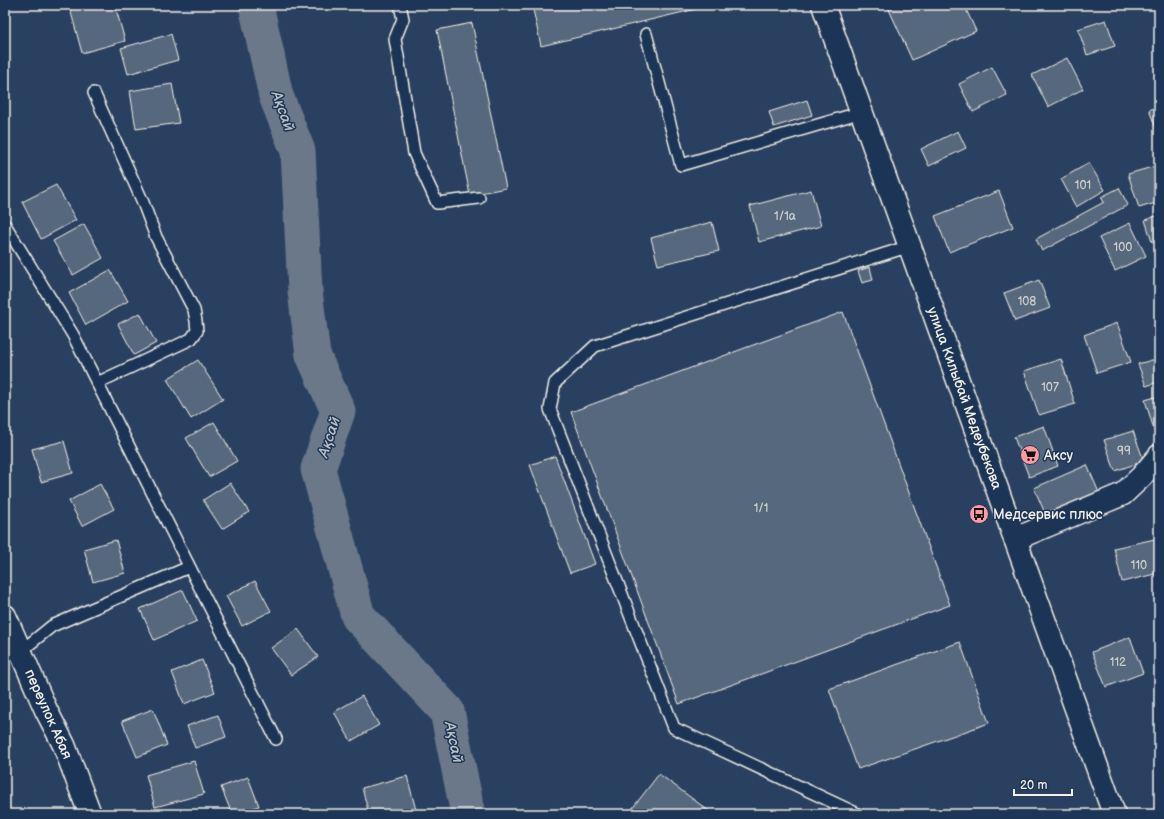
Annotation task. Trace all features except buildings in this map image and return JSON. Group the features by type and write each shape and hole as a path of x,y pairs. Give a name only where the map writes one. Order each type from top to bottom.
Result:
{"main road":[{"name":"улица Килыбай Медеубекова","path":"823,5 1114,814"},
{"path":"1015,539 1123,494 1142,476 1159,456"},
{"name":"переулок Абая","path":"5,616 46,710 64,745 90,814"}],"lane":[{"path":"400,5 403,19 395,40 414,153 437,203 479,198"},
{"path":"646,34 681,165 862,112"},
{"path":"94,93 142,200 156,237 194,310 197,330 191,339 97,383"},
{"path":"5,225 74,335 276,739"},
{"path":"858,814 674,728 550,409 555,384 595,346 910,246"},
{"path":"21,651 52,626 189,567"}],"waterway":[{"name":"Ақсай","path":"256,5 276,96 298,151 305,291 313,355 338,411 318,469 358,616 447,711 468,814"}],"place":[{"name":"Аксу","path":"1030,455"},
{"name":"Медсервис плюс","path":"979,514"}]}
